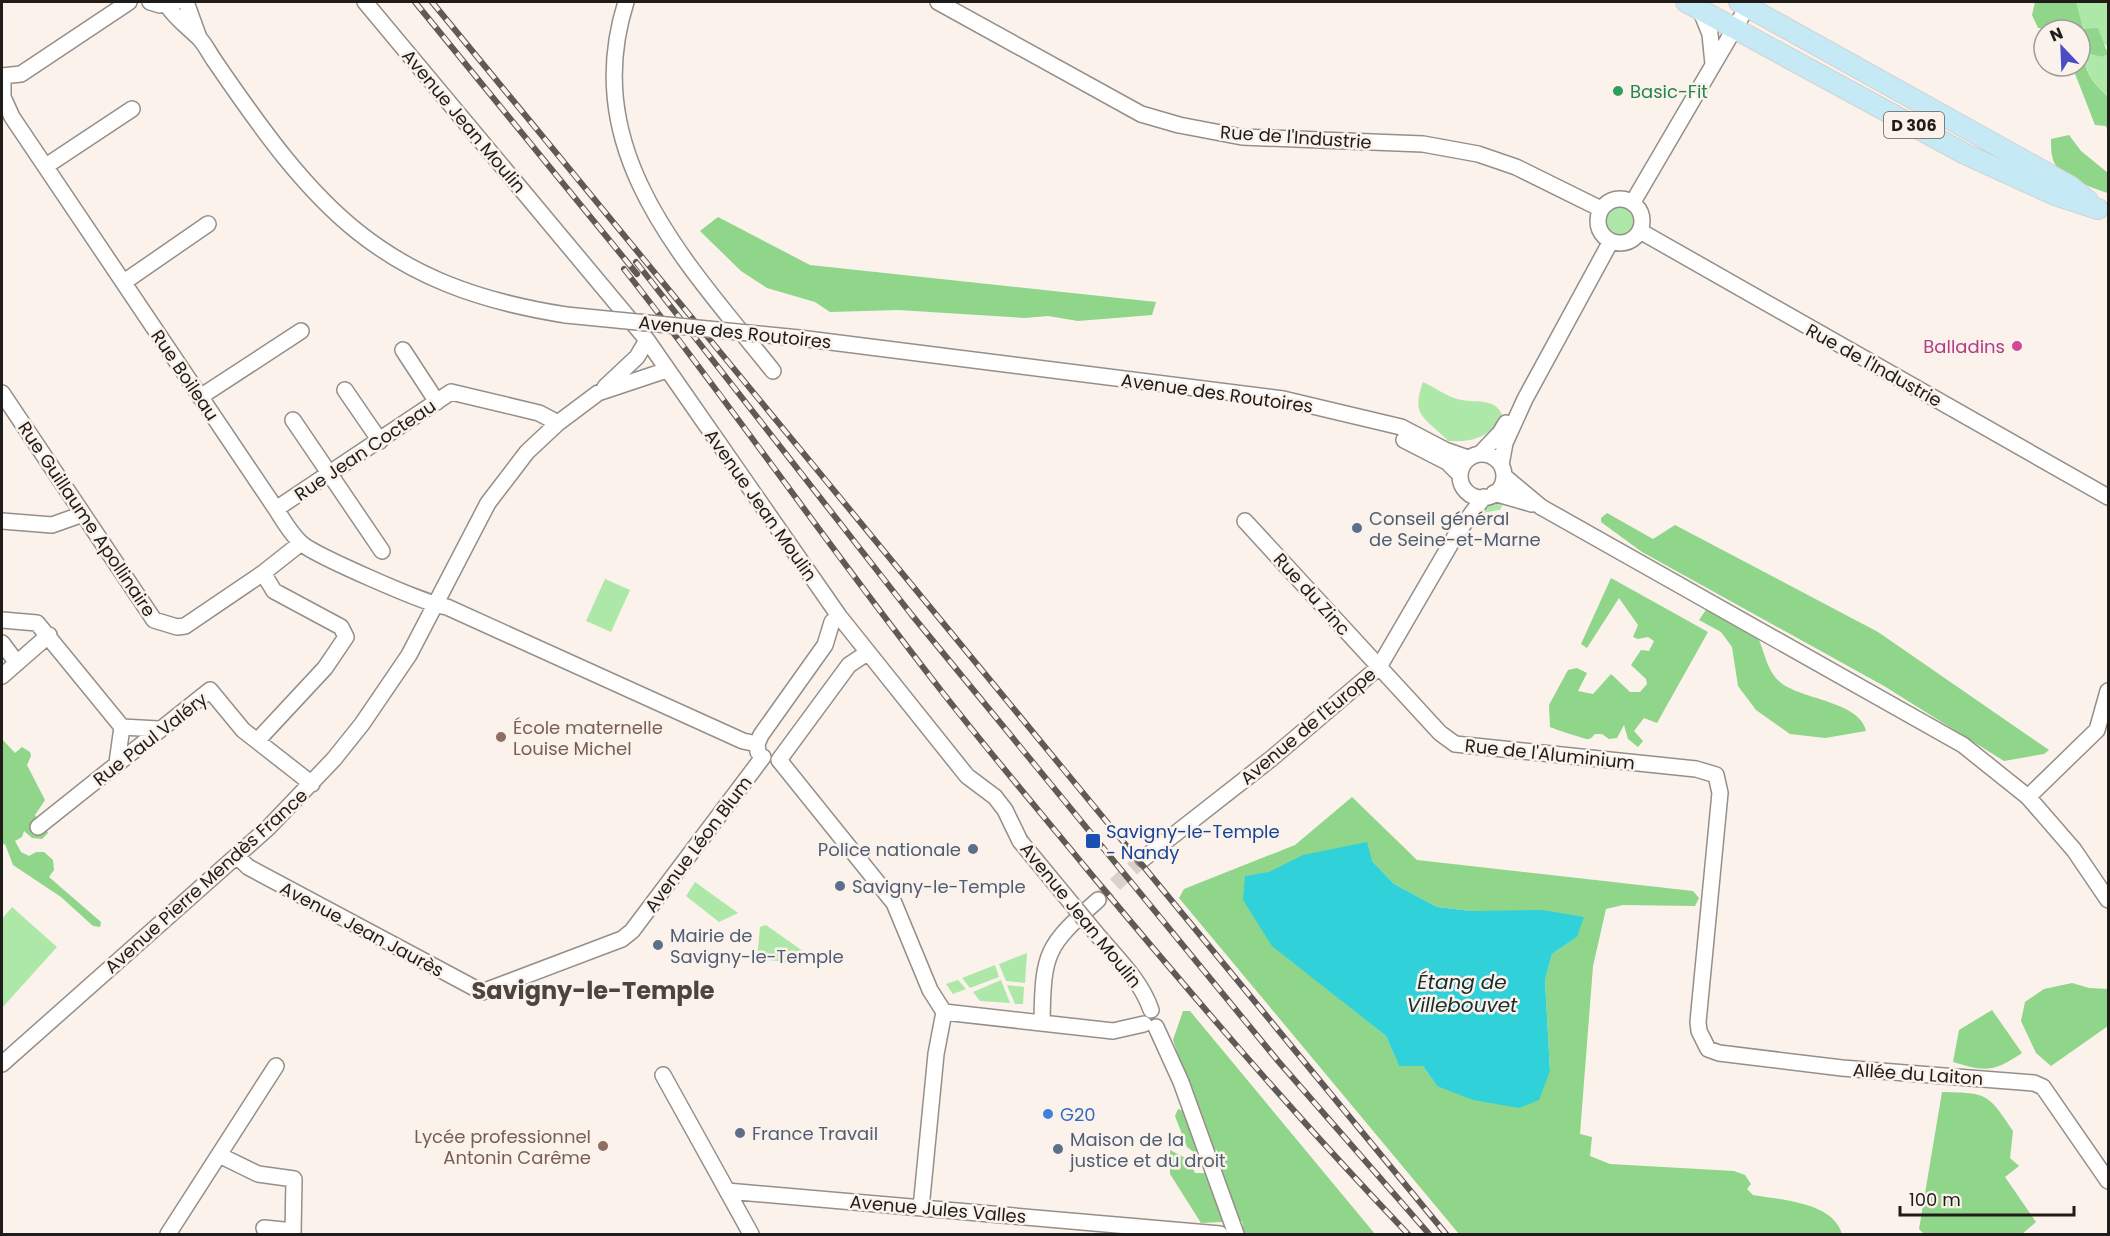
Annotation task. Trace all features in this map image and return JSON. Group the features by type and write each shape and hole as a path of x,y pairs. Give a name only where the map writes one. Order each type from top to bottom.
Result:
{"main road":[{"name":"D 306","path":"1745,3 1948,120 2070,186 2103,212"},
{"name":"D 306","path":"1693,5 1965,153 2055,195 2103,212"}],"street":[{"path":"2,76 21,74 129,2"},
{"name":"Avenue des Routoires","path":"150,2 171,3 172,14 199,38 289,166 320,200 361,236 397,260 459,290 500,302 566,315 800,338 1283,399 1376,423 1401,427 1445,450 1474,456"},
{"name":"Avenue des Routoires","path":"186,2 199,38"},
{"name":"Avenue Jean Moulin","path":"364,2 647,340 867,653 967,776 1000,804 1010,816 1020,841 1133,977 1147,998 1150,1020 1181,1082 1236,1234"},
{"path":"626,2 614,56 613,86 618,122 641,189 664,230 709,291 774,371"},
{"name":"Rue de l'Industrie","path":"938,2 1141,114 1179,125 1242,137 1423,144 1478,154 1516,167 1601,209"},
{"path":"1633,202 1735,28 1745,3"},
{"path":"1693,5 1710,34 1713,64"},
{"name":"Rue Boileau","path":"2,76 6,106 200,397 301,543 436,606 447,607 743,741 760,751 769,761 778,760"},
{"path":"46,166 132,109"},
{"path":"1618,198 1633,202 1642,215 1640,231 1628,242 1611,241 1599,228 1601,209 1611,200 1618,198"},
{"path":"124,282 208,224"},
{"name":"Rue de l'Industrie","path":"1640,231 2109,497"},
{"path":"1489,495 1502,471 1505,443 1525,399 1611,241"},
{"path":"200,397 301,331"},
{"path":"598,393 637,357 647,340"},
{"path":"403,350 437,402"},
{"name":"Avenue Pierre Mendès France","path":"2,1064 237,856 312,784 362,724 409,655 488,503 527,452 558,423 598,393 667,370"},
{"path":"345,390 380,441"},
{"name":"Rue Jean Cocteau","path":"276,509 451,392 539,413 558,423"},
{"name":"Rue Guillaume Apollinaire","path":"2,393 154,620 160,624 185,626 263,573 301,543"},
{"path":"1525,399 1500,433 1474,456 1460,479 1471,495 1489,495 1541,507"},
{"path":"293,420 382,550"},
{"name":"Avenue des Routoires","path":"1376,423 1394,436 1447,462 1460,479"},
{"path":"1474,456 1492,456 1502,471 1541,507 1929,723 1984,759 2028,797 2074,850 2109,900"},
{"name":"Avenue de l'Europe","path":"1457,533 1463,514 1460,479"},
{"name":"Avenue de l'Europe","path":"1143,859 1272,758 1379,667 1457,533 1489,495"},
{"path":"2,521 52,525 83,514"},
{"name":"Rue du Zinc","path":"1245,521 1379,667"},
{"path":"257,741 315,680 346,637 341,627 274,591 263,573"},
{"name":"Avenue Léon Blum","path":"491,990 622,939 632,931 760,751 825,645 832,622 839,616"},
{"path":"2,620 37,623 49,635 122,727 117,764"},
{"path":"2,676 49,635"},
{"path":"2,643 17,663"},
{"path":"867,653 849,665 778,760 894,903 930,990 944,1012 936,1054 921,1208"},
{"name":"Rue de l'Aluminium","path":"1379,667 1440,733 1455,744 1696,769 1716,775 1720,793 1698,1022"},
{"name":"Rue Paul Valéry","path":"38,827 158,729 210,690 243,730 312,784"},
{"path":"2028,797 2097,730 2109,691"},
{"path":"122,727 158,729"},
{"name":"Avenue Jean Jaurès","path":"237,856 248,867 444,973 482,992 491,990"},
{"path":"1042,1022 1047,956 1057,938 1098,900"},
{"path":"944,1012 1113,1031 1150,1020"},
{"name":"Allée du Laiton","path":"1698,1022 1708,1048 1719,1053 1842,1068 2034,1083 2043,1087 2109,1181"},
{"path":"168,1234 276,1066"},
{"path":"663,1075 751,1234"},
{"path":"219,1155 258,1174 294,1179 293,1233 264,1228"},
{"name":"Avenue Jules Valles","path":"727,1191 1221,1234"}],"green space":[{"path":"2035,2 2076,2 2080,18 2033,18"},
{"path":"2074,2 2108,2 2108,53 2107,46 2092,35 2092,18 2079,18"},
{"path":"2092,28 2098,28 2108,54 2102,57 2092,54"},
{"path":"2092,54 2102,57 2108,54 2108,97 2092,77"},
{"path":"2077,78 2092,78 2108,97 2108,131 2106,126 2095,125"},
{"path":"2069,135 2081,151 2108,173 2108,193 2074,179 2057,167 2052,154 2051,139"},
{"path":"1621,203 1633,208 1638,220 1633,232 1621,237 1609,232 1604,220 1609,208"},
{"path":"718,217 810,265 1156,302 1152,315 1078,321 1048,316 1024,318 898,310 830,312 815,302 767,288 741,271 700,231"},
{"path":"1423,382 1457,399 1490,403 1500,410 1503,417 1491,430 1479,437 1465,441 1448,441 1422,416 1419,410 1419,394"},
{"path":"1493,499 1505,500 1500,510 1487,512 1474,520 1485,504"},
{"path":"1607,513 1653,539 1675,525 1878,632 2049,750 2044,754 2004,761 1884,686 1642,552 1601,522 1601,518"},
{"path":"1611,578 1708,632 1657,723 1644,718 1634,731 1643,741 1638,747 1628,739 1624,725 1617,738 1609,739 1602,734 1595,734 1587,739 1550,727 1549,705 1568,670 1577,668 1587,673 1578,691 1593,694 1611,674 1630,692 1640,692 1647,684 1646,679 1631,665 1641,650 1649,651 1654,641 1648,637 1638,639 1633,637 1638,625 1619,598 1587,648 1581,644"},
{"path":"605,579 630,590 611,632 586,621"},
{"path":"1708,607 1757,636 1769,666 1780,682 1789,688 1853,713 1861,721 1866,731 1825,738 1790,734 1756,710 1738,686 1732,647 1721,632 1699,620"},
{"path":"2,739 15,753 22,747 30,752 31,756 27,765 45,800 35,815 48,833 42,839 32,838 24,831 22,837 15,841 21,852 29,856 36,852 44,852 53,860 54,870 49,877 101,922 100,927 93,926 61,897 13,865 5,844 2,845"},
{"path":"1352,797 1417,860 1693,891 1699,898 1695,906 1623,905 1606,909 1593,966 1580,1134 1592,1137 1590,1156 1610,1164 1734,1171 1745,1175 1751,1184 1747,1189 1753,1195 1805,1204 1817,1209 1837,1223 1842,1234 1459,1234 1179,898 1184,889 1295,845","holes":["1372,861 1394,884 1437,907 1471,911 1577,937 1552,954 1545,980 1550,1071 1437,1086 1423,1066 1399,1066 1386,1036 1272,945 1245,876"]},
{"path":"695,882 738,913 719,922 686,896"},
{"path":"12,907 57,947 2,1008 2,919"},
{"path":"766,925 807,954 787,962 757,959 760,927"},
{"path":"1027,953 1025,983 1006,981 999,964"},
{"path":"995,965 999,977 970,988 962,978"},
{"path":"958,980 966,989 953,994 946,984"},
{"path":"1001,980 1010,1003 980,1001 973,992"},
{"path":"2072,983 2089,988 2108,989 2108,1026 2051,1066 2036,1053 2021,1021 2025,1002 2044,989"},
{"path":"1007,985 1024,987 1023,1004 1015,1004"},
{"path":"1992,1010 2022,1053 1997,1067 1982,1069 1953,1062 1959,1030"},
{"path":"1183,1011 1190,1011 1375,1234 1244,1234 1242,1221 1201,1223 1170,1174 1170,1150 1189,1160 1195,1173 1218,1173 1217,1150 1209,1149 1200,1157 1187,1147 1175,1116 1178,1109 1199,1116 1173,1040"},
{"path":"1942,1092 1969,1093 1985,1098 1998,1109 2013,1131 2010,1158 2019,1166 2005,1177 2036,1222 2022,1234 1924,1234 1919,1229"}],"water":[{"name":"Étang de Villebouvet","path":"1367,842 1372,861 1394,884 1437,907 1471,911 1542,910 1584,917 1577,937 1552,954 1545,980 1550,1071 1539,1100 1519,1108 1473,1100 1437,1086 1423,1066 1399,1066 1386,1036 1272,946 1243,900 1245,876 1269,872 1303,855"}],"tunnel":[{"path":"1098,900 1143,859"}],"railway":[{"path":"415,2 637,274"},
{"path":"432,2 1446,1234"},
{"path":"636,262 911,614 1278,1061 1429,1234"},
{"path":"624,269 896,632 991,753 1244,1054 1408,1234"}],"place":[{"name":"Basic-Fit","path":"1618,91"},
{"name":"Balladins","path":"2017,346"},
{"name":"Conseil général de Seine-et-Marne","path":"1357,528"},
{"name":"École maternelle Louise Michel","path":"501,737"},
{"name":"Savigny-le-Temple - Nandy","path":"1093,841"},
{"name":"Police nationale","path":"973,849"},
{"name":"Savigny-le-Temple","path":"840,886"},
{"name":"Mairie de Savigny-le-Temple","path":"658,945"},
{"name":"G20","path":"1048,1114"},
{"name":"France Travail","path":"740,1133"},
{"name":"Lycée professionnel Antonin Carême","path":"603,1146"},
{"name":"Maison de la justice et du droit","path":"1058,1149"}],"district":[{"name":"Savigny-le-Temple","path":"593,990"}]}
